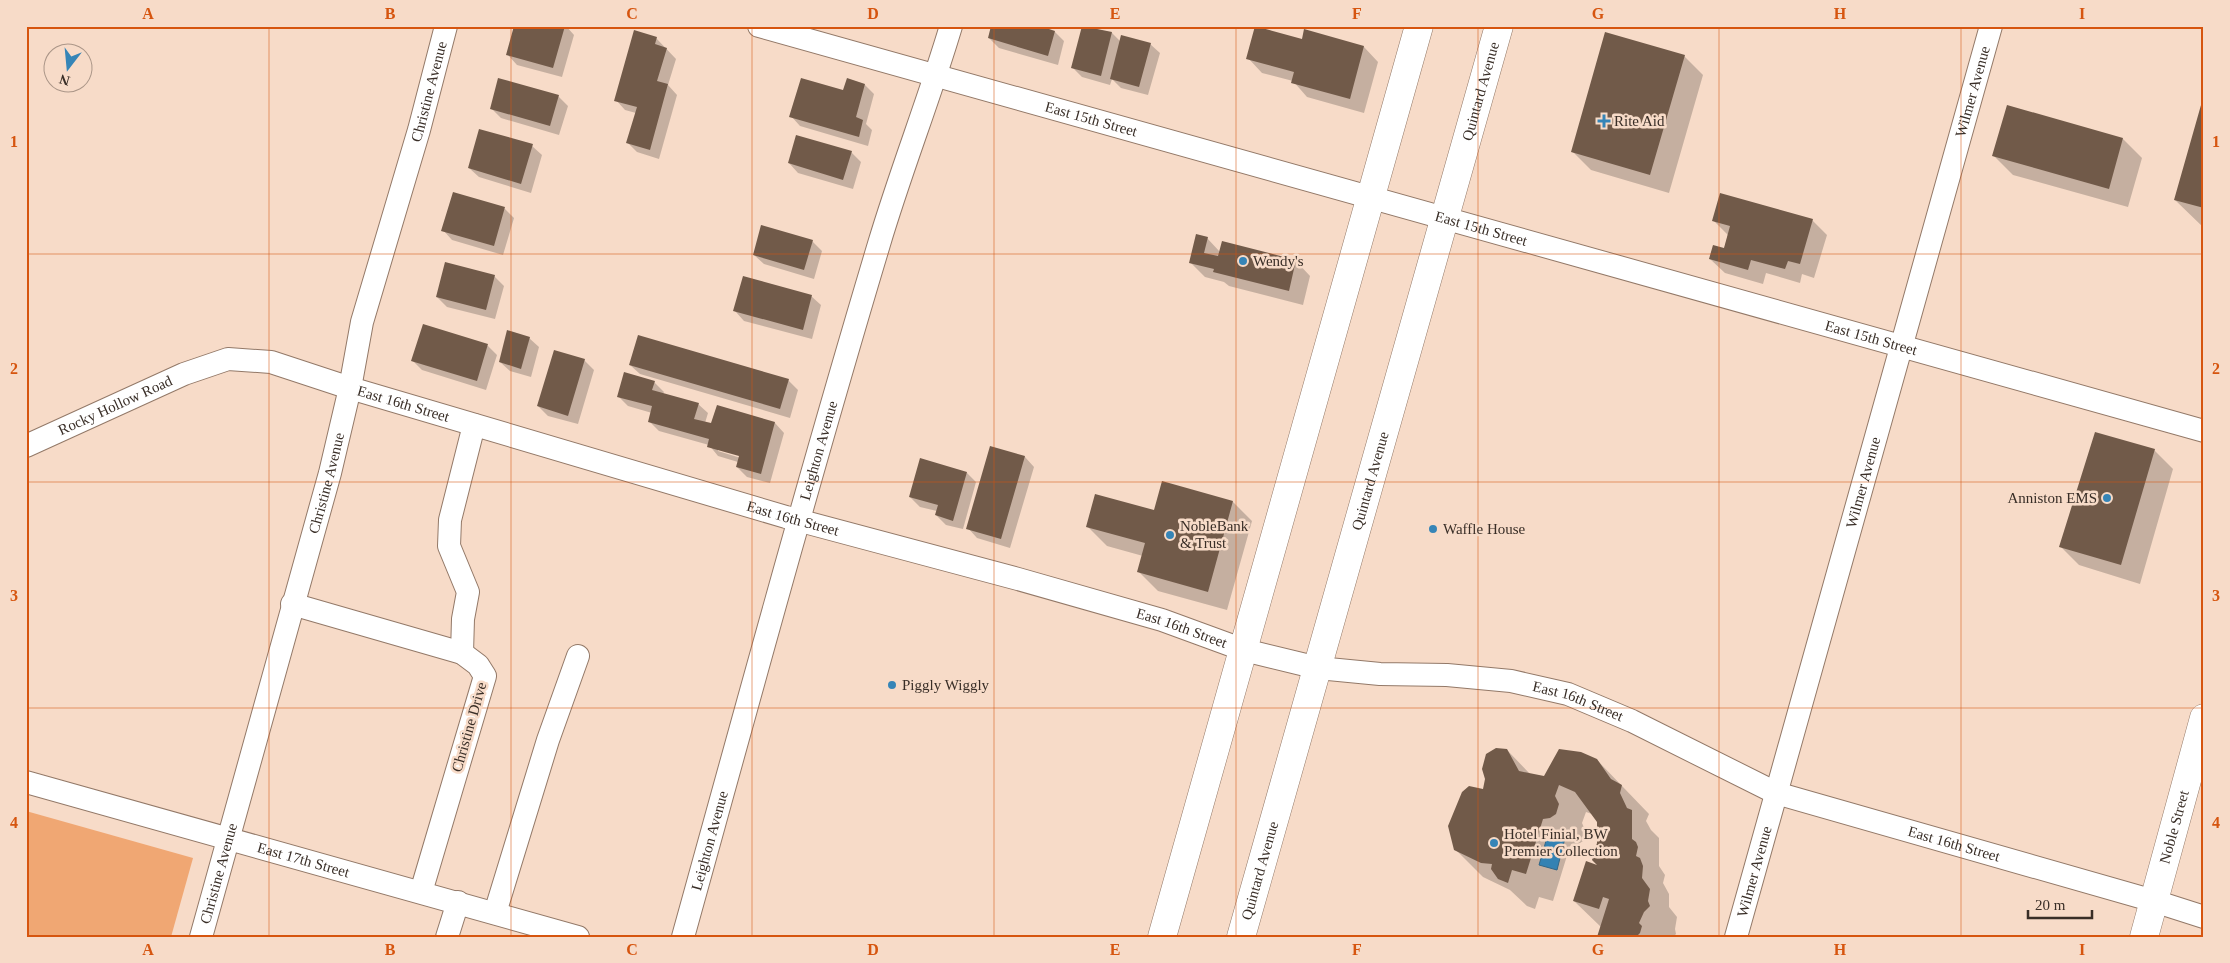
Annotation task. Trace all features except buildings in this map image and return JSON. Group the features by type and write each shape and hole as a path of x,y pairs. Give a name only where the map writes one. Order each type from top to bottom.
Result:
{"main road":[{"path":"1162,937 1419,26"},
{"name":"Quintard Avenue","path":"1242,937 1499,26"},
{"name":"Noble Street","path":"2144,937 2204,718"}],"street":[{"name":"Christine Avenue","path":"201,937 292,604 330,473 350,388 362,322 419,130 446,26"},
{"name":"East 15th Street","path":"759,26 2204,431"},
{"name":"Leighton Avenue","path":"683,937 799,520 879,242 917,126 936,76 951,26"},
{"name":"Wilmer Avenue","path":"1736,937 1903,347 1991,26"},
{"name":"East 16th Street","path":"204,368 228,359 272,362 350,388 474,425 799,520 1032,582 1162,620 1244,650 1318,668 1380,674 1447,675 1512,681 1568,694 1632,721 1776,793 2204,917"},
{"name":"Rocky Hollow Road","path":"26,446 204,368"},
{"path":"462,653 463,619 468,592 449,546 450,520 474,425"},
{"name":"Christine Drive","path":"292,604 462,653 478,665 485,676 421,892"},
{"path":"495,913 548,740 578,656"},
{"name":"East 17th Street","path":"26,782 578,937"},
{"path":"447,937 458,902"}],"shaded area":[{"path":"26,811 193,858 171,937 26,937"}],"water":[{"path":"1548,834 1565,838 1557,870 1539,865"}],"place":[{"name":"Rite Aid","path":"1604,121"},
{"name":"Wendy's","path":"1243,261"},
{"name":"Anniston EMS","path":"2107,498"},
{"name":"Waffle House","path":"1433,529"},
{"name":"NobleBank & Trust","path":"1170,535"},
{"name":"Piggly Wiggly","path":"892,685"},
{"name":"Hotel Finial, BW Premier Collection","path":"1494,843"}]}
